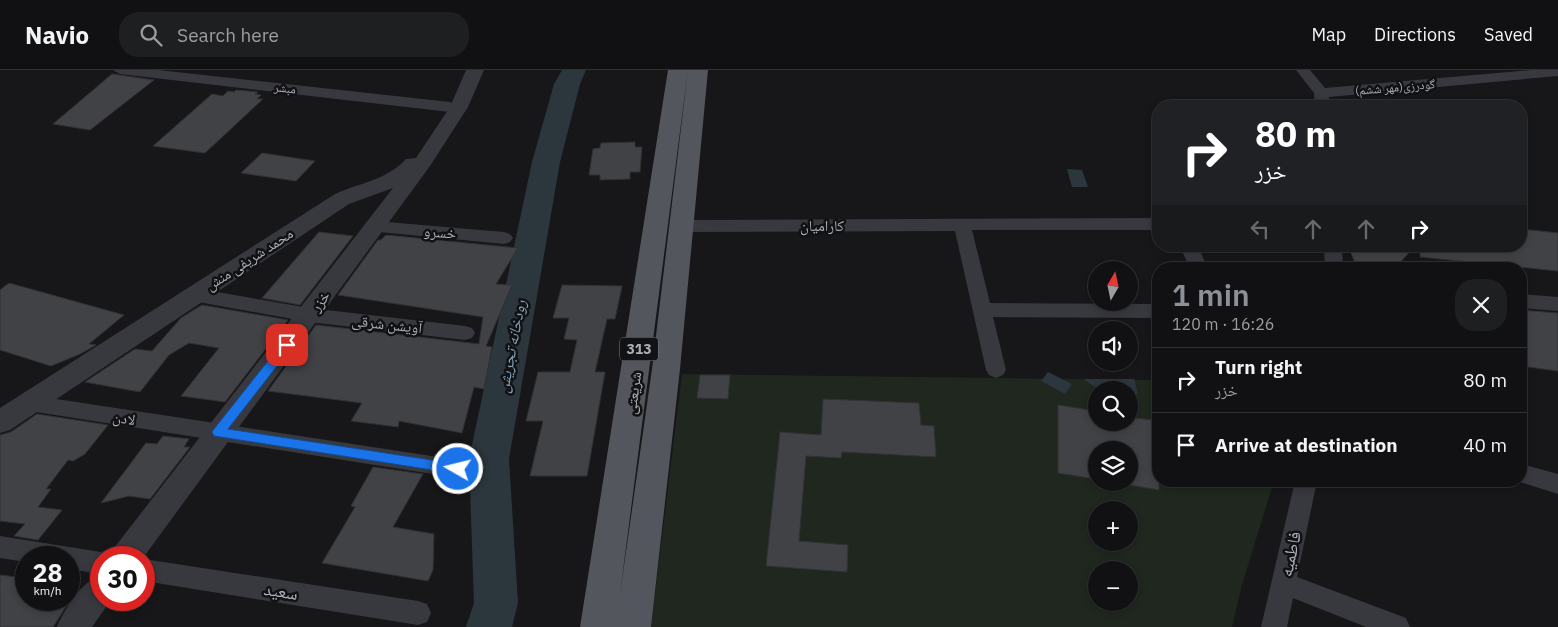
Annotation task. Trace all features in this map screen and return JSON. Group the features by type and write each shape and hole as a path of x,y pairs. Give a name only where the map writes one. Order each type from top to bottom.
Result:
{"main road":[{"name":"شریعتی","path":"598,627 678,70"},
{"name":"شریعتی","path":"634,627 682,226 698,70"}],"street":[{"name":"مبشر","path":"120,70 450,107"},
{"name":"محمد شریفی منش","path":"0,422 309,220 358,191 392,181 410,168 450,107 465,70"},
{"name":"خزر","path":"134,546 423,162 459,107 475,70"},
{"path":"1303,70 1321,100"},
{"name":"گودرزی(مهر ششم)","path":"1321,100 1555,74"},
{"path":"309,220 342,204 366,198 379,198 387,201 390,206"},
{"path":"962,224 996,370"},
{"name":"کارامیان","path":"682,226 1152,224"},
{"name":"خسرو","path":"375,227 504,238"},
{"name":"آویشن شرقی","path":"194,295 309,315 465,333"},
{"path":"1527,301 1558,304"},
{"path":"982,310 1152,311"},
{"name":"لادن","path":"30,403 458,469"},
{"path":"1527,475 1558,484"},
{"name":"فاطمیه","path":"1274,627 1305,487"},
{"path":"0,547 15,549"},
{"name":"سعید","path":"155,572 418,613"},
{"path":"1283,583 1397,627"},
{"path":"73,627 90,604"}],"shaded area":[{"path":"1067,169 1082,170 1088,187 1072,187"},
{"path":"1048,372 1072,384 1065,394 1041,381"},
{"path":"682,374 1152,380 1152,487 1272,487 1242,585 1232,627 651,627"},
{"path":"1084,379 1134,379 1135,381 1088,381"}],"building":[{"path":"112,74 154,80 90,130 53,124"},
{"path":"236,90 258,92 255,94 261,95 257,99 263,99 205,153 153,146 212,94 223,96 228,91 234,92"},
{"path":"635,142 635,147 642,147 640,172 630,172 630,179 600,180 600,175 589,175 593,149 600,148 601,143"},
{"path":"262,153 315,161 296,181 241,173"},
{"path":"1527,230 1558,233 1558,271 1527,268 1527,262 1469,262 1420,257 1420,252 1527,252"},
{"path":"319,232 353,236 300,305 262,298"},
{"path":"386,235 518,248 496,284 512,285 486,346 492,347 484,389 474,387 462,433 399,421 398,427 351,421 362,403 268,391 316,325 479,344 483,317 338,295 378,240 381,240"},
{"path":"1351,252 1410,252 1400,262 1355,262"},
{"path":"9,283 124,315 89,344 96,345 51,366 0,350 0,290"},
{"path":"562,285 622,286 615,319 607,319 595,372 605,372 587,476 530,476 543,421 526,421 538,372 570,372 577,340 564,339 569,318 553,318"},
{"path":"202,305 288,320 225,402 181,396 219,348 189,343 169,355 140,392 85,382 135,349 152,351 181,318"},
{"path":"1527,310 1558,313 1558,371 1527,367"},
{"path":"700,375 730,375 728,399 697,398"},
{"path":"823,399 919,403 921,425 934,426 936,457 842,452 841,458 806,456 799,541 848,545 847,572 766,566 780,432 821,435"},
{"path":"1058,405 1088,410 1088,431 1138,431 1138,418 1152,420 1152,487 1159,487 1159,490 1138,486 1138,441 1088,441 1088,478 1058,473"},
{"path":"37,414 108,425 85,454 73,461 68,460 46,489 51,489 38,507 62,510 38,540 14,536 25,524 0,521 0,435 11,432"},
{"path":"163,436 189,439 184,447 190,447 150,499 129,496 101,503 146,443 157,444"},
{"path":"373,467 423,474 393,527 434,534 433,570 428,581 322,563 355,507 351,506"},
{"path":"0,575 15,577 15,611 63,611 53,627 0,627"}],"waterway":[{"name":"رودخانه تجریش","path":"489,627 496,603 489,459 546,162 567,84 574,70"}],"route":[{"path":"287,345 218,432 458,469"}]}
